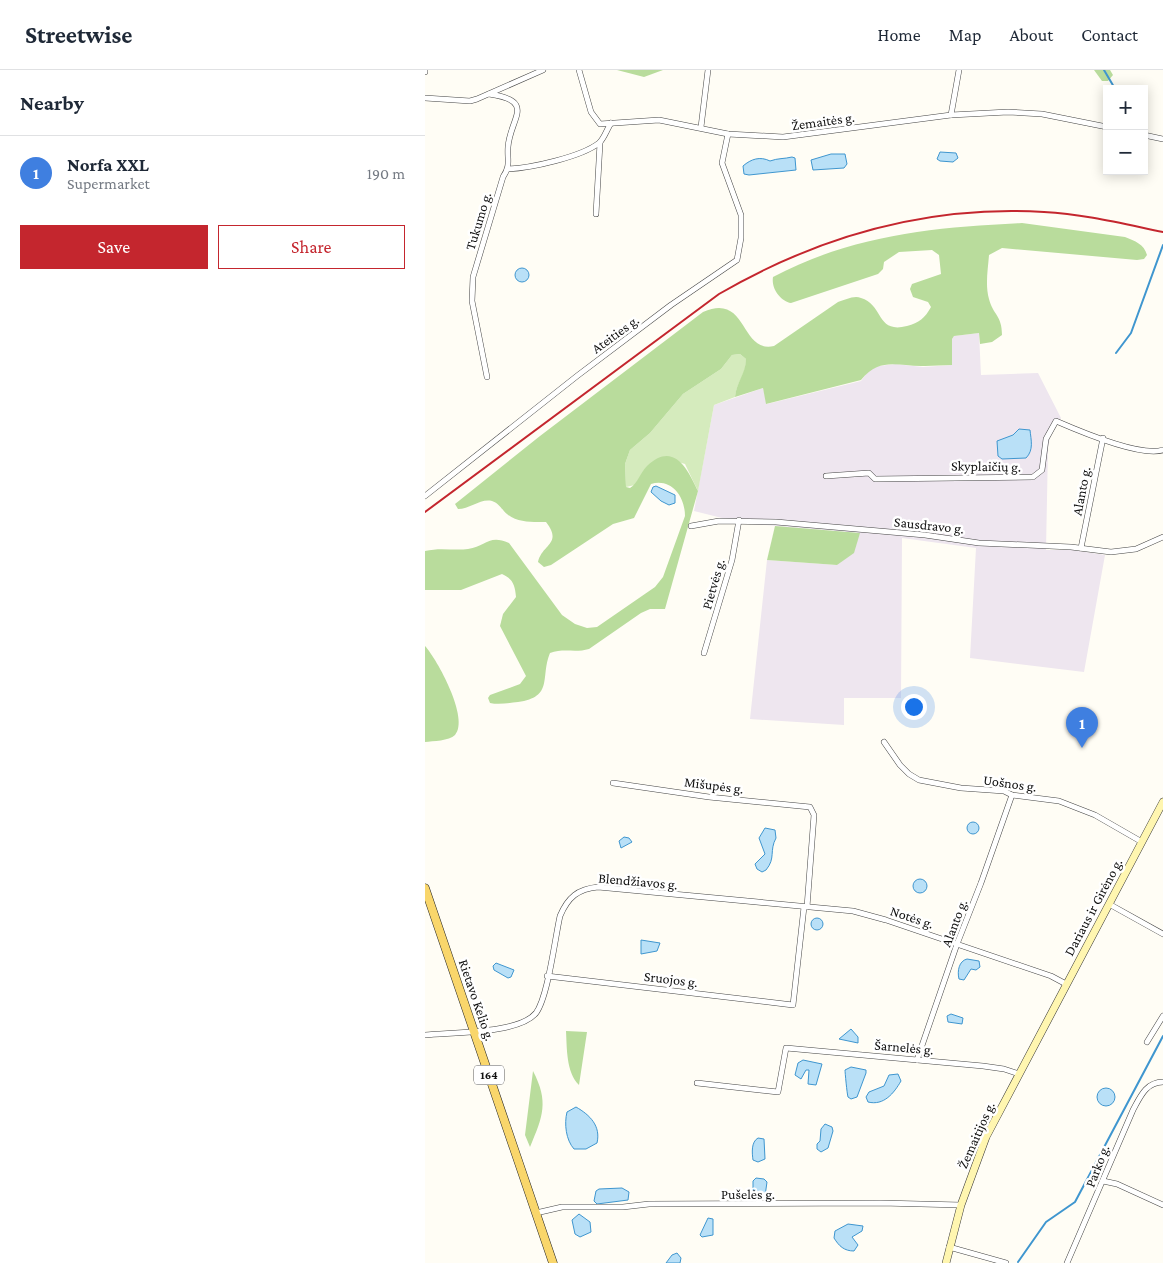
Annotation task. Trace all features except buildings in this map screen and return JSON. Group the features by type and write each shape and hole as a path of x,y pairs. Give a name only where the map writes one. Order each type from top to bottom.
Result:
{"main road":[{"name":"Dariaus ir Girėno g.","path":"1046,1024 1163,802"},
{"name":"Rietavo Kelio g.","path":"425,888 553,1263"},
{"name":"Žemaitijos g.","path":"945,1263 961,1205 986,1137 1046,1024"}],"street":[{"path":"425,98 470,101 543,70"},
{"path":"579,70 595,119 600,124 611,123"},
{"path":"701,127 708,70"},
{"path":"951,115 959,70"},
{"name":"Tukumo g.","path":"487,377 472,301 473,277 503,177 508,169 510,161 508,147 518,115 518,107 512,100 505,96 489,94"},
{"name":"Žemaitės g.","path":"611,123 659,120 701,127 727,134 783,137 951,115 1008,112 1042,114 1103,126"},
{"path":"596,214 600,143 611,123"},
{"name":"Ateities g.","path":"425,496 577,376 671,305 737,260 741,238 741,215 722,163 727,134"},
{"path":"1148,136 1163,139"},
{"path":"508,169 530,168 582,152 600,143"},
{"name":"Skyplaičių g.","path":"826,476 869,473 875,478 1028,478 1042,470 1046,439 1056,421 1146,451 1163,450"},
{"name":"Alanto g.","path":"1081,548 1103,438"},
{"name":"Sausdravo g.","path":"691,526 739,520 925,535 979,543 1081,548 1111,552 1129,551 1163,537"},
{"name":"Pietvės g.","path":"704,652 732,560 735,529 739,520"},
{"name":"Uošnos g.","path":"884,742 899,765 919,780 961,788 1004,792 1012,795 1059,801 1095,815 1142,842"},
{"name":"Mišupės g.","path":"613,783 709,797 807,805 813,809 814,820 806,907"},
{"name":"Alanto g.","path":"917,1060 1012,795"},
{"name":"Blendžiavos g.","path":"474,1032 511,1026 531,1018 540,1004 559,916 564,906 576,892 587,888 609,888 806,907"},
{"path":"1109,904 1163,934"},
{"name":"Notės g.","path":"806,907 861,914 1051,976 1066,984"},
{"name":"Sruojos g.","path":"547,976 793,1005 806,907"},
{"path":"1147,1042 1163,1016"},
{"path":"425,1034 474,1032"},
{"name":"Šarnelės g.","path":"697,1083 779,1092 786,1048 983,1066 1004,1069 1019,1074"},
{"name":"Parko g.","path":"1067,1263 1103,1181 1106,1168 1133,1110 1145,1088 1155,1082 1163,1082"},
{"path":"1103,1181 1163,1205"},
{"name":"Pušelės g.","path":"536,1213 562,1207 623,1207 649,1204 881,1203 961,1205"},
{"path":"949,1247 1006,1263"}],"shaded area":[{"path":"979,333 981,375 1038,373 1061,418 1050,437 1048,448 1046,550 1073,550 1105,555 1084,672 970,658 976,548 902,538 901,698 844,698 844,725 750,719 767,560 837,565 859,533 742,523 694,511 714,405 763,388 767,404 861,381 869,370 879,366 895,364 923,367 952,365 952,339 954,336"}],"green space":[{"path":"617,70 663,70 644,77"},
{"path":"1094,70 1110,70 1113,75 1108,81 1102,81"},
{"path":"1022,223 1125,237 1141,246 1147,255 1144,259 1137,260 1002,248 989,255 987,288 991,304 1001,323 1002,335 992,342 980,344 979,333 954,336 952,339 952,365 883,365 868,373 861,380 766,404 763,388 735,397 746,359 740,354 732,355 721,369 683,394 650,433 630,450 625,464 626,487 630,488 647,466 665,456 672,457 685,467 698,491 665,609 650,609 641,613 589,649 550,653 544,685 537,696 518,702 490,703 488,698 490,695 520,684 526,676 500,626 503,614 516,597 514,586 509,578 502,574 461,590 425,590 425,551 468,549 492,540 509,543 562,615 575,624 587,628 597,627 655,587 663,577 685,516 683,502 671,486 658,483 651,484 634,518 613,524 551,565 544,567 538,562 543,551 552,540 551,529 546,522 516,519 507,514 499,505 488,500 458,509 455,504 540,436 703,312 718,308 728,310 736,316 755,341 763,346 774,346 838,302 852,297 858,297 874,306 885,323 890,326 907,326 921,320 931,307 928,302 913,297 910,289 912,284 941,274 939,255 932,250 899,252 884,262 883,269 878,274 791,303 777,294 773,277 833,251 895,236 957,227"},
{"path":"740,354 746,359 746,364 735,397 714,405 698,491 685,464 662,457 648,466 635,485 626,487 625,464 630,450 650,433 683,394 721,369 732,355"},
{"path":"775,526 860,533 854,553 837,565 767,560"},
{"path":"425,646 437,663 450,689 455,703 459,727 452,737 425,742"},
{"path":"566,1031 587,1032 579,1085 569,1067"},
{"path":"533,1071 543,1100 541,1118 530,1147 525,1135"}],"water":[{"path":"940,152 956,153 958,158 953,162 940,161 937,159"},
{"path":"831,154 845,154 847,164 844,168 813,170 811,160"},
{"path":"795,158 796,170 744,174 743,166 752,160 763,159 770,161"},
{"path":"522,268 527,270 529,275 527,280 522,282 517,280 515,275 517,270"},
{"path":"1019,429 1030,430 1031,445 1029,455 1026,458 1002,459 998,456 997,441 1013,435"},
{"path":"656,486 675,495 675,503 669,505 661,501 651,492 653,487"},
{"path":"971,822 975,822 979,828 975,834 971,834 967,830 967,826"},
{"path":"765,828 775,830 776,838 771,862 766,870 762,872 757,869 755,864 765,854 759,838"},
{"path":"624,837 629,838 632,842 621,848 619,841"},
{"path":"920,879 925,881 927,886 925,891 920,893 915,891 913,886 915,881"},
{"path":"817,918 823,924 817,930 811,924"},
{"path":"641,940 660,943 657,951 641,954"},
{"path":"967,959 979,961 980,967 976,970 971,969 964,980 959,979 959,967"},
{"path":"496,963 514,970 511,977 508,978 494,970 493,966"},
{"path":"951,1014 963,1018 962,1024 948,1022 947,1016"},
{"path":"851,1029 858,1037 858,1043 839,1039"},
{"path":"803,1060 822,1064 816,1085 808,1084 809,1070 806,1070 801,1079 795,1075 798,1063"},
{"path":"851,1067 866,1070 866,1073 857,1097 851,1099 848,1097 845,1070"},
{"path":"898,1074 901,1081 888,1098 874,1103 868,1102 866,1097 869,1092 884,1086 889,1075"},
{"path":"1106,1088 1112,1091 1115,1097 1112,1103 1106,1106 1100,1103 1097,1097 1100,1091"},
{"path":"576,1107 590,1117 596,1126 597,1143 586,1149 574,1149 567,1137 567,1112"},
{"path":"825,1124 832,1127 833,1131 828,1148 821,1152 817,1149 817,1144 820,1141 821,1129"},
{"path":"758,1138 764,1139 765,1159 758,1162 753,1160 752,1151 754,1142"},
{"path":"756,1178 764,1179 767,1182 765,1196 760,1200 753,1195 753,1181"},
{"path":"622,1188 629,1192 628,1200 597,1204 594,1201 596,1191 599,1189"},
{"path":"579,1214 590,1222 591,1232 580,1237 575,1234 572,1220"},
{"path":"708,1218 713,1219 713,1235 702,1237 700,1235"},
{"path":"848,1224 863,1226 862,1231 852,1237 858,1245 854,1251 842,1247 834,1238 835,1231"},
{"path":"677,1253 681,1258 680,1263 666,1263 672,1255"}],"waterway":[{"path":"1104,70 1113,85"},
{"path":"1116,353 1131,333 1163,245"},
{"path":"1018,1262 1046,1222 1075,1202 1163,1036"}],"railway":[{"path":"425,512 719,294 796,256 835,241 875,229 916,220 958,214 1001,211 1074,215 1163,232"}],"place":[{"name":"Norfa XXL","path":"1082,748"}]}
